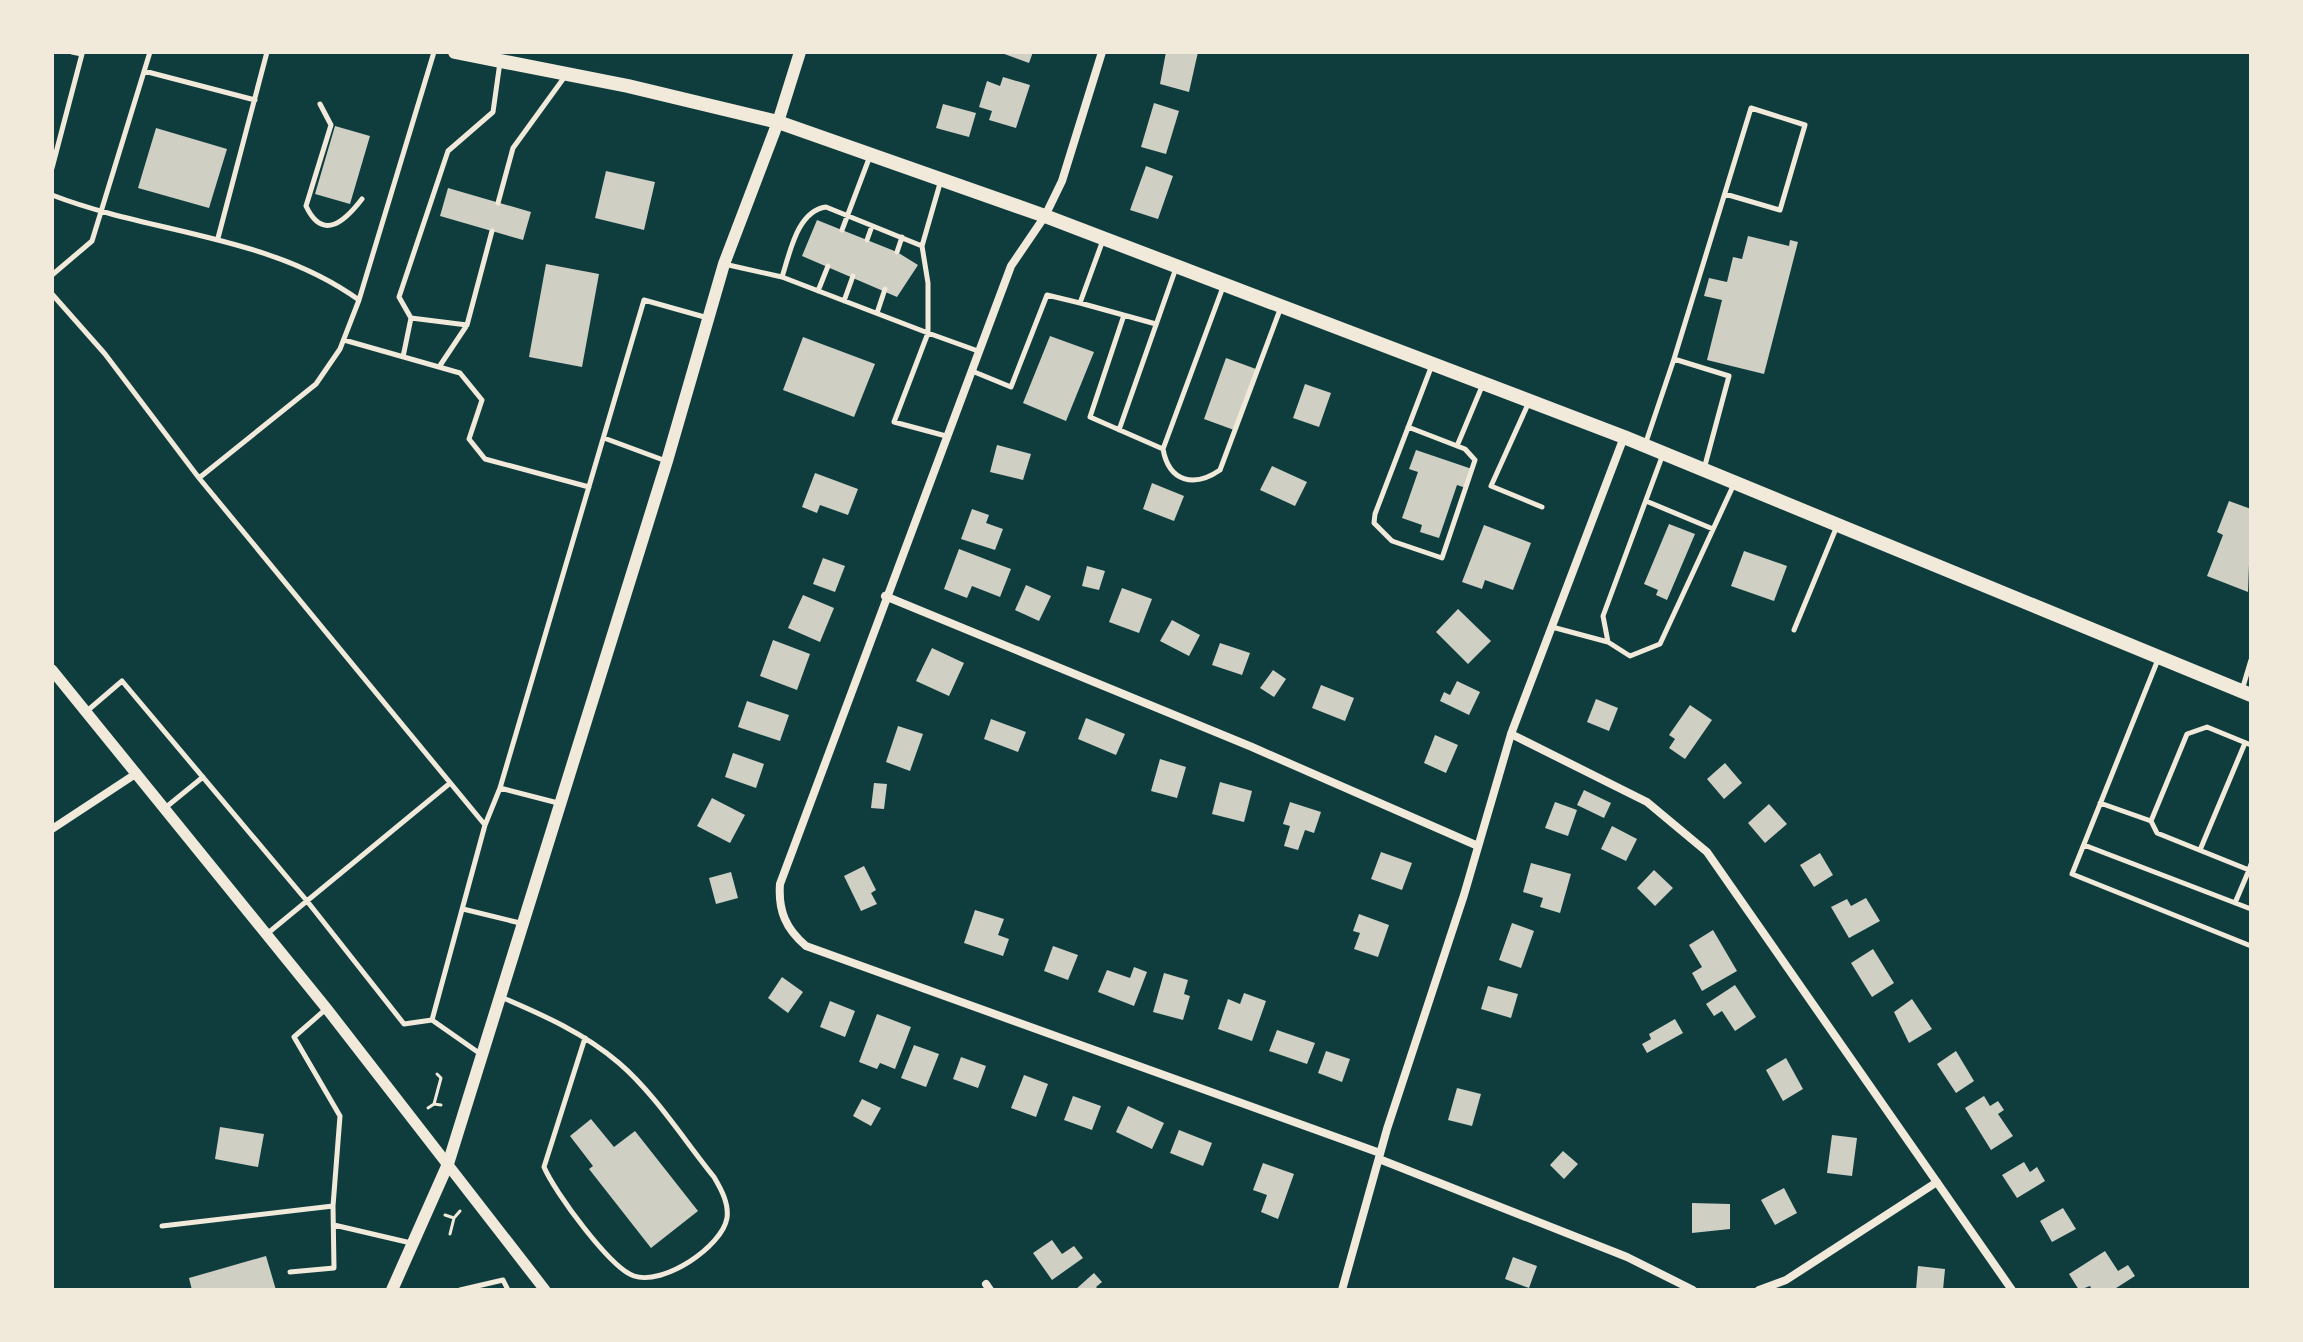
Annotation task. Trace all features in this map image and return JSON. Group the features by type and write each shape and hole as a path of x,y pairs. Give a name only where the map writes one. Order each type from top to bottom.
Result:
{"main road":[{"path":"455,52 778,122 1045,216 1624,437 2246,693"},
{"path":"392,1290 448,1164 667,461 724,264 778,122 800,52"}],"street":[{"path":"1102,52 1062,181 1045,216 1011,266 885,596 780,884 780,909 794,936 806,946 1379,1156 1627,1257 1693,1290"},
{"path":"1342,1290 1379,1156 1511,734 1624,437"},
{"path":"885,596 1252,747 1478,846"},
{"path":"52,670 327,1009 448,1164 479,1210 545,1290"},
{"path":"1511,734 1647,802 1707,852 2012,1290"},
{"path":"52,829 137,773"},
{"path":"1759,1290 1786,1280 1937,1182"}],"lane":[{"path":"52,168 83,53 72,52"},
{"path":"52,275 92,241 150,52"},
{"path":"218,238 267,52"},
{"path":"199,478 316,384 344,340 434,52"},
{"path":"403,357 411,318 399,297 448,151 493,112 500,61"},
{"path":"144,71 255,100"},
{"path":"498,203 513,148 567,74"},
{"path":"320,104 331,125 306,206 311,217 321,225 329,225 345,221 362,199"},
{"path":"1645,446 1751,108 1805,125 1780,210 1725,194"},
{"path":"842,230 870,154"},
{"path":"941,179 922,246 928,283 928,333 894,422 946,436"},
{"path":"52,195 100,213 218,238 330,279 359,300"},
{"path":"782,277 805,216 826,207 922,246"},
{"path":"867,240 872,226"},
{"path":"439,367 467,325 492,231"},
{"path":"897,252 902,237"},
{"path":"1080,303 1104,238"},
{"path":"724,264 782,277 978,351"},
{"path":"818,291 828,266"},
{"path":"1119,430 1177,266"},
{"path":"844,301 853,276"},
{"path":"1224,284 1163,449 1165,461 1176,475 1191,481 1205,481 1220,470 1282,306"},
{"path":"877,313 885,289"},
{"path":"52,294 105,354 199,478 485,825"},
{"path":"971,371 1011,387 1047,295 1156,324"},
{"path":"432,1020 485,825 500,788 644,300 708,318"},
{"path":"1124,315 1090,417 1163,449"},
{"path":"411,318 467,325"},
{"path":"344,340 460,373 482,400 469,439 485,459 589,487"},
{"path":"1674,359 1729,376 1704,470"},
{"path":"1408,427 1473,453 1475,464 1442,558 1392,541 1374,523 1408,427 1433,364"},
{"path":"1457,446 1483,383"},
{"path":"1529,401 1491,486 1542,507"},
{"path":"604,438 667,461"},
{"path":"1608,642 1603,616 1663,453"},
{"path":"1552,627 1608,642 1630,656 1660,644 1735,483"},
{"path":"1646,501 1713,529"},
{"path":"1794,630 1837,525"},
{"path":"2159,657 2072,874 2251,946"},
{"path":"2246,693 2251,660"},
{"path":"87,711 122,681 307,901 404,1024 432,1020 482,1055"},
{"path":"2151,821 2187,734 2207,727 2248,744 2200,850"},
{"path":"165,808 203,777"},
{"path":"265,936 449,784"},
{"path":"500,788 559,804"},
{"path":"2100,803 2151,821 2157,833 2250,867 2235,903"},
{"path":"2084,845 2251,909"},
{"path":"463,909 523,924"},
{"path":"500,997 561,1023 585,1038 621,1064 714,1177 724,1196 727,1216 722,1230 672,1273 649,1279 632,1276 611,1258 561,1196 544,1167 585,1038"},
{"path":"290,1272 334,1268 333,1206 340,1116 294,1037 327,1009"},
{"path":"162,1226 333,1206"},
{"path":"334,1225 412,1243"},
{"path":"460,1290 503,1280 508,1290"}],"path":[{"path":"428,1108 434,1104 441,1078 437,1074"},
{"path":"434,1104 441,1105"},
{"path":"450,1234 454,1218 460,1211"},
{"path":"445,1215 454,1218"}],"building":[{"path":"999,52 1033,52 1029,63"},
{"path":"1166,52 1198,52 1189,92 1160,84"},
{"path":"1003,77 1030,85 1016,128 989,120 992,111 979,107 987,81 1000,86"},
{"path":"1154,103 1179,111 1166,154 1141,147"},
{"path":"943,104 976,113 969,137 936,128"},
{"path":"335,126 370,136 350,204 315,194"},
{"path":"156,128 227,149 209,208 138,188"},
{"path":"1146,166 1173,176 1158,219 1130,210"},
{"path":"606,171 655,182 644,230 595,218"},
{"path":"448,188 531,212 523,240 440,216"},
{"path":"817,220 897,252 918,265 897,297 802,256"},
{"path":"1748,236 1789,246 1790,240 1798,242 1764,374 1707,360 1722,300 1704,296 1709,278 1727,282 1733,257 1742,259"},
{"path":"546,264 599,274 582,367 529,357"},
{"path":"1050,336 1094,352 1066,421 1023,403"},
{"path":"803,337 875,364 854,417 783,390"},
{"path":"1226,358 1256,369 1234,430 1204,419"},
{"path":"1305,384 1331,393 1319,427 1293,418"},
{"path":"997,445 1031,454 1023,480 990,472"},
{"path":"1416,450 1472,469 1466,488 1457,485 1439,538 1420,532 1422,525 1402,518 1418,472 1409,469"},
{"path":"1272,466 1307,482 1295,506 1260,490"},
{"path":"815,473 858,489 848,515 820,505 817,513 802,507"},
{"path":"1152,483 1184,496 1174,521 1143,509"},
{"path":"2229,501 2251,509 2248,592 2207,576 2223,535 2217,532"},
{"path":"972,509 989,515 986,523 1003,529 995,550 961,539"},
{"path":"1669,524 1695,534 1667,600 1656,595 1658,590 1644,584"},
{"path":"1484,525 1531,543 1513,590 1485,580 1482,589 1462,582"},
{"path":"959,549 1011,569 1000,597 972,586 967,598 944,589"},
{"path":"1744,551 1787,566 1774,601 1731,586"},
{"path":"823,558 845,566 835,592 813,584"},
{"path":"1087,566 1105,571 1099,590 1082,586"},
{"path":"1026,585 1051,596 1039,621 1015,610"},
{"path":"1122,588 1152,599 1139,633 1109,622"},
{"path":"803,595 834,608 820,642 788,628"},
{"path":"1458,609 1491,641 1468,664 1436,632"},
{"path":"1172,620 1200,635 1189,656 1160,641"},
{"path":"773,640 810,654 797,690 760,676"},
{"path":"1220,643 1250,653 1242,675 1212,665"},
{"path":"932,648 964,663 949,696 916,681"},
{"path":"1273,670 1286,679 1274,697 1260,688"},
{"path":"1457,681 1480,692 1469,715 1440,701 1444,692 1450,695"},
{"path":"1321,685 1354,698 1345,721 1312,708"},
{"path":"1596,699 1618,708 1609,731 1587,722"},
{"path":"747,701 789,715 780,741 738,727"},
{"path":"1690,705 1712,720 1685,759 1669,748 1675,739 1669,735"},
{"path":"1086,718 1125,734 1116,755 1078,739"},
{"path":"991,719 1026,732 1018,752 984,739"},
{"path":"898,726 923,734 910,771 886,762"},
{"path":"1435,735 1458,745 1446,773 1424,763"},
{"path":"733,753 764,764 756,788 725,777"},
{"path":"1160,759 1186,767 1177,798 1151,791"},
{"path":"1725,763 1742,783 1724,799 1707,779"},
{"path":"1220,782 1252,791 1244,822 1212,814"},
{"path":"874,783 887,784 884,809 871,808"},
{"path":"1584,790 1611,803 1604,818 1577,805"},
{"path":"712,798 745,815 730,843 697,826"},
{"path":"1290,802 1321,812 1314,833 1305,830 1298,850 1284,846 1290,826 1283,824"},
{"path":"1555,802 1577,810 1568,836 1545,828"},
{"path":"1769,804 1787,824 1765,843 1748,823"},
{"path":"1612,826 1637,839 1626,861 1601,849"},
{"path":"1381,852 1412,863 1402,890 1371,879"},
{"path":"1820,853 1833,875 1814,887 1800,865"},
{"path":"1531,863 1571,874 1560,913 1540,907 1543,898 1523,892"},
{"path":"864,866 876,890 871,893 877,904 861,911 844,876"},
{"path":"1654,870 1673,888 1655,906 1637,888"},
{"path":"731,872 738,898 716,904 709,878"},
{"path":"1866,898 1880,921 1849,938 1831,907 1847,899 1851,906"},
{"path":"975,910 1004,919 998,935 1009,939 1003,956 964,943"},
{"path":"1359,914 1389,925 1378,957 1354,949 1360,933 1353,931"},
{"path":"1512,923 1534,931 1521,968 1499,960"},
{"path":"1713,930 1737,971 1702,991 1692,973 1702,967 1689,945"},
{"path":"1053,946 1078,955 1068,980 1044,971"},
{"path":"1873,949 1894,983 1872,997 1851,963"},
{"path":"1134,967 1147,972 1134,1006 1098,992 1107,970 1130,978"},
{"path":"1164,973 1188,980 1184,994 1190,996 1183,1020 1153,1012"},
{"path":"782,977 803,992 788,1013 768,998"},
{"path":"1735,985 1756,1017 1735,1031 1722,1011 1714,1016 1706,1004"},
{"path":"1488,986 1518,994 1511,1018 1481,1009"},
{"path":"1244,993 1266,1001 1252,1041 1218,1029 1228,999 1240,1004"},
{"path":"1912,999 1932,1029 1909,1043 1894,1012"},
{"path":"830,1001 855,1011 845,1037 820,1027"},
{"path":"877,1014 911,1027 895,1069 880,1063 877,1069 859,1062"},
{"path":"1675,1019 1683,1033 1647,1053 1642,1044 1651,1039 1649,1034"},
{"path":"1277,1030 1315,1043 1307,1064 1269,1051"},
{"path":"914,1045 939,1054 926,1087 901,1078"},
{"path":"1326,1051 1350,1059 1342,1082 1318,1073"},
{"path":"1956,1051 1974,1081 1956,1093 1937,1064"},
{"path":"961,1057 986,1066 978,1088 953,1079"},
{"path":"1786,1058 1803,1089 1783,1101 1766,1070"},
{"path":"1024,1075 1048,1084 1036,1117 1011,1108"},
{"path":"1457,1088 1481,1094 1472,1126 1448,1120"},
{"path":"1073,1096 1101,1106 1092,1130 1064,1120"},
{"path":"1984,1096 1990,1106 1998,1101 2004,1110 1998,1114 2013,1136 1991,1150 1965,1108"},
{"path":"862,1099 881,1108 871,1126 853,1116"},
{"path":"1128,1106 1164,1123 1152,1149 1116,1132"},
{"path":"591,1119 614,1147 635,1131 698,1211 651,1248 589,1169 593,1166 570,1136"},
{"path":"220,1127 264,1134 258,1167 215,1159"},
{"path":"1179,1130 1212,1143 1203,1166 1170,1153"},
{"path":"1832,1135 1857,1138 1852,1176 1827,1173"},
{"path":"1563,1151 1578,1164 1564,1179 1550,1165"},
{"path":"2024,1162 2030,1172 2037,1167 2045,1181 2017,1198 2002,1175"},
{"path":"1263,1163 1294,1174 1278,1219 1261,1212 1267,1195 1253,1190"},
{"path":"1784,1188 1797,1213 1775,1225 1761,1200"},
{"path":"1692,1203 1730,1204 1730,1229 1692,1233"},
{"path":"2063,1208 2076,1229 2052,1242 2040,1221"},
{"path":"1052,1240 1062,1254 1074,1246 1083,1258 1052,1280 1033,1253"},
{"path":"2105,1251 2118,1271 2128,1265 2135,1276 2113,1290 2092,1290 2090,1286 2079,1290 2069,1274"},
{"path":"266,1256 276,1290 192,1290 189,1278"},
{"path":"1513,1257 1537,1266 1529,1288 1505,1279"},
{"path":"1918,1266 1945,1269 1943,1290 1916,1290"},
{"path":"1094,1273 1102,1282 1096,1287 1099,1290 1075,1290"}]}
